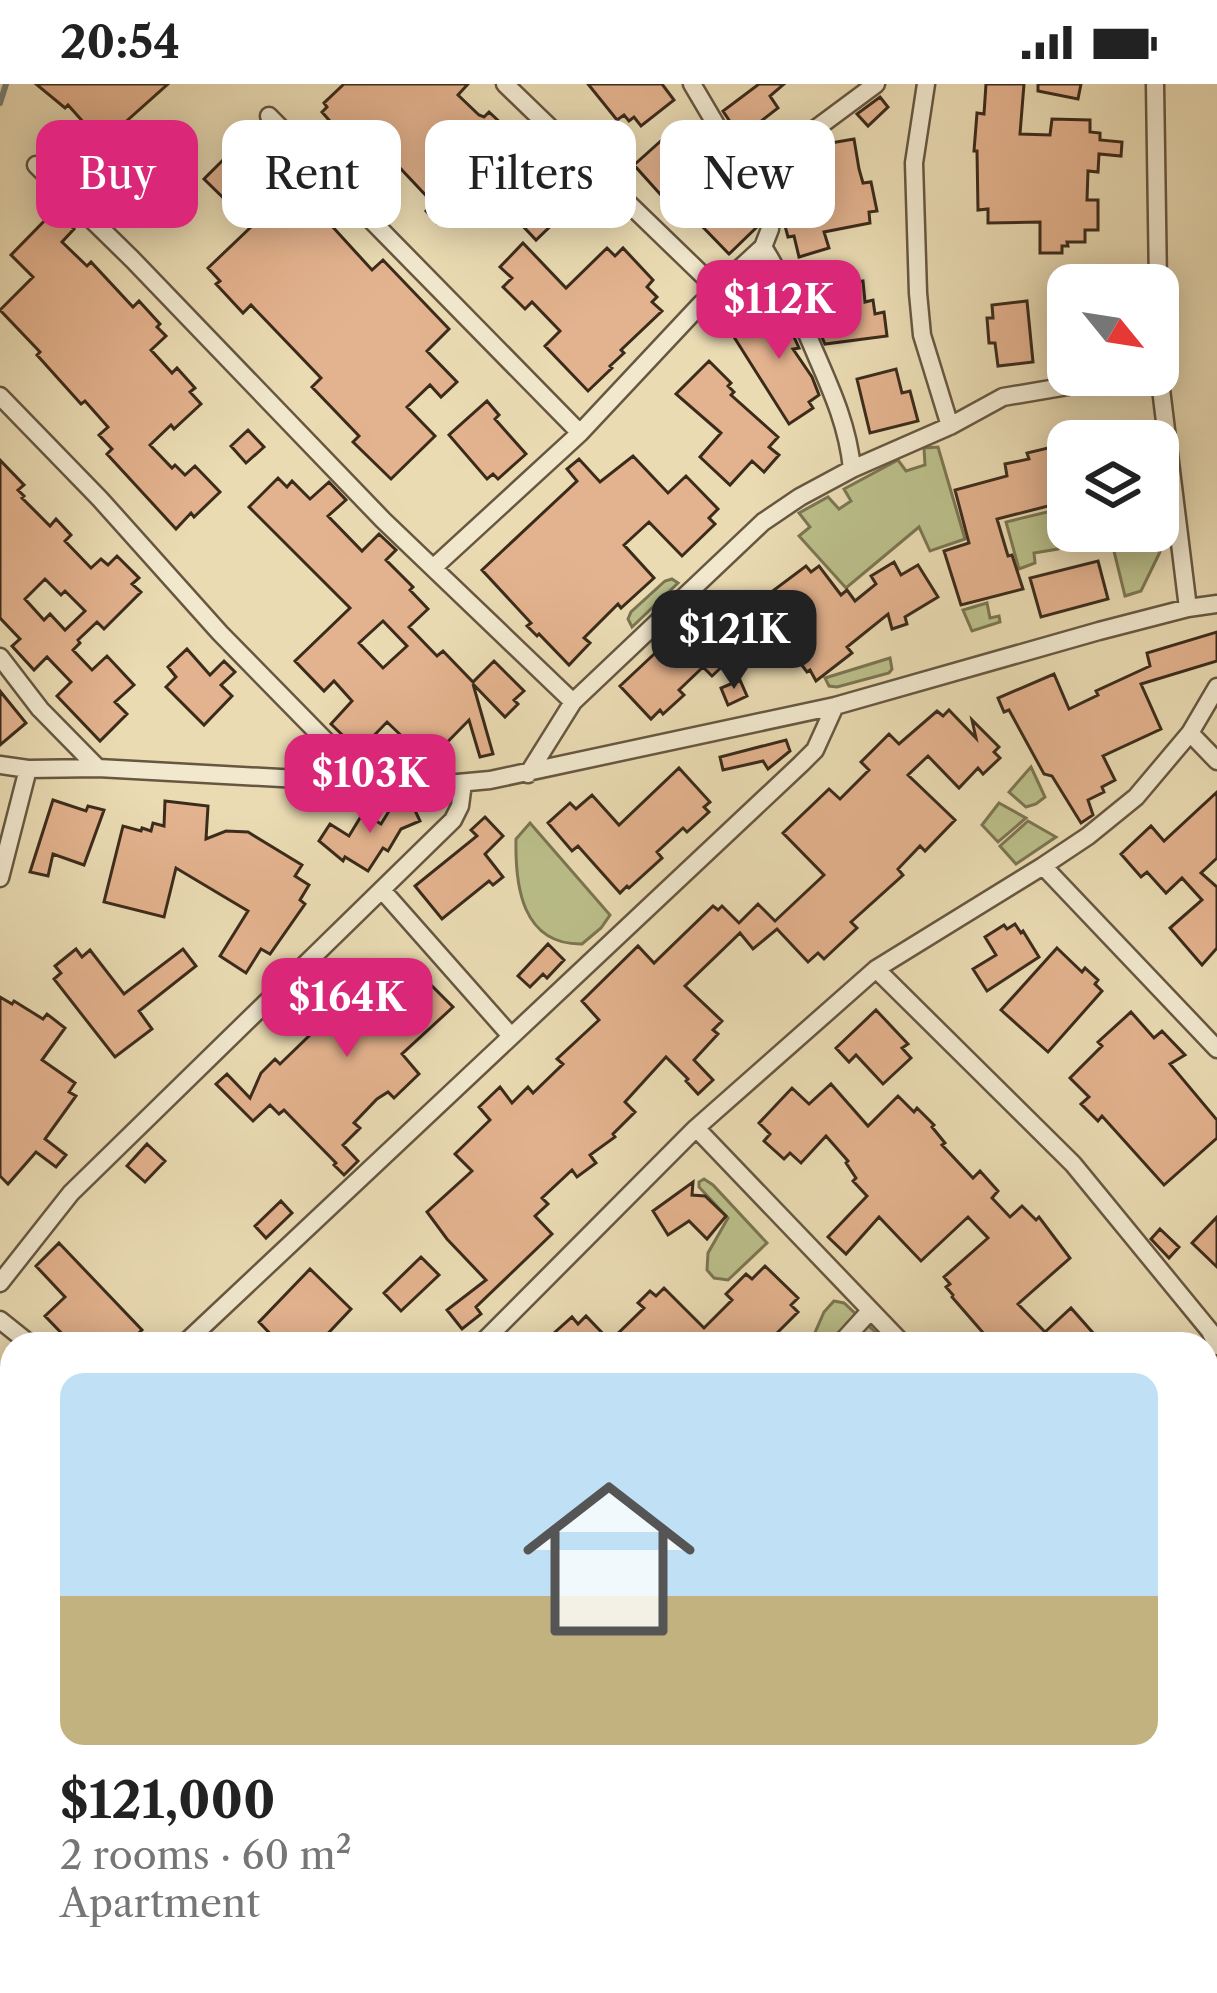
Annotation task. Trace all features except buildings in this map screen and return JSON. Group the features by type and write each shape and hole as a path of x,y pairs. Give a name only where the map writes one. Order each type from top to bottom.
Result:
{"street":[{"path":"505,84 717,289"},
{"path":"692,84 713,120"},
{"path":"827,120 876,84"},
{"path":"926,84 914,163 917,293 922,334 950,426"},
{"path":"1155,84 1158,264"},
{"path":"269,116 580,433"},
{"path":"100,228 383,520 573,702"},
{"path":"434,568 580,433 763,247 770,228"},
{"path":"763,247 790,294 837,403 849,438 852,469"},
{"path":"529,774 573,702 763,522 800,496 1003,397 1047,390"},
{"path":"0,396 366,782"},
{"path":"1162,396 1188,608"},
{"path":"0,765 28,770 98,768 425,786 463,783 529,774 835,706 1188,608 1217,604"},
{"path":"0,657 40,709 98,768"},
{"path":"493,1332 696,1128 876,969 1043,866 1136,796 1190,733 1217,687"},
{"path":"197,1332 801,764 815,750 835,706"},
{"path":"1190,733 1217,761"},
{"path":"0,878 28,770"},
{"path":"0,1283 71,1193 454,820 463,783"},
{"path":"1043,866 1217,1048"},
{"path":"382,890 512,1036"},
{"path":"876,969 1073,1164 1211,1332"},
{"path":"696,1128 891,1332"},
{"path":"852,1332 870,1311"}],"green space":[{"path":"938,447 965,539 930,551 919,527 846,588 799,536 810,527 799,513 828,497 839,509 851,501 844,489 898,460 906,471 925,465 924,448"},
{"path":"1047,512 1047,551 1034,553 1035,563 1019,569 1006,522"},
{"path":"1114,552 1160,552 1141,591 1125,596"},
{"path":"672,579 678,583 632,627 631,612"},
{"path":"987,603 990,618 999,616 1000,622 972,631 963,610"},
{"path":"890,658 889,673 837,687 829,686 825,678"},
{"path":"1031,767 1045,797 1026,807 1009,792"},
{"path":"999,803 1026,818 998,842 982,825"},
{"path":"1028,821 1056,837 1016,864 1000,846"},
{"path":"530,823 610,915 582,944 546,935 526,910 517,875 516,839"},
{"path":"704,1179 767,1243 728,1280 714,1278 707,1270 708,1253 728,1218 699,1187"},
{"path":"834,1301 844,1303 875,1332 815,1332"}],"waterway":[{"path":"0,103 6,84"}]}
